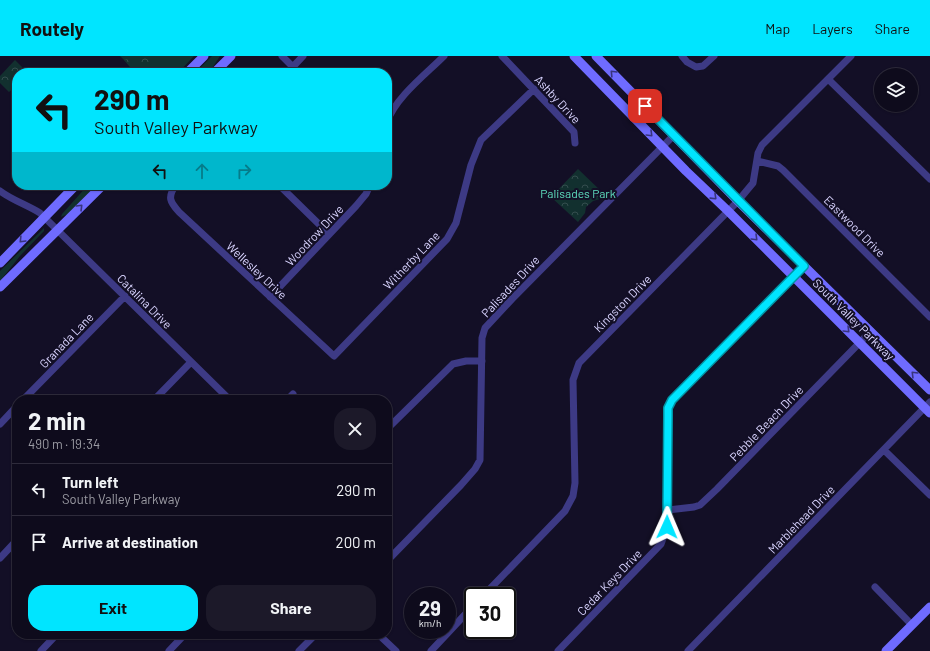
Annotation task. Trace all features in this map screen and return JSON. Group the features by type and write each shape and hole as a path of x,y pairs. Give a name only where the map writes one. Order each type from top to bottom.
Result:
{"main road":[{"path":"192,68 204,56"},
{"path":"219,68 231,56"},
{"name":"South Valley Parkway","path":"574,56 662,146 860,342 928,407"},
{"name":"South Valley Parkway","path":"596,56 738,200 930,390"},
{"path":"0,263 71,190"},
{"path":"0,287 98,190"},
{"path":"886,651 930,607"}],"street":[{"path":"282,56 293,67 303,56"},
{"path":"392,111 402,98 444,56"},
{"name":"Ashby Drive","path":"502,56 574,132 575,143"},
{"path":"682,56 687,62 696,68 707,64 714,56"},
{"name":"Kingston Drive","path":"492,587 565,511 573,496 575,483 573,380 579,363 738,200 753,183 758,153 762,145 851,56"},
{"path":"828,79 930,179"},
{"name":"Witherby Lane","path":"334,356 447,239 456,222 471,165 481,140 534,89"},
{"name":"Palisades Drive","path":"392,556 461,485 475,469 480,460 482,338 485,328 674,135"},
{"name":"Eastwood Drive","path":"757,161 778,166 783,170 930,317"},
{"name":"Wellesley Drive","path":"172,190 170,197 173,205 179,212 334,356"},
{"path":"284,190 329,234"},
{"name":"Woodrow Drive","path":"270,297 366,194 368,190"},
{"name":"Catalina Drive","path":"0,191 6,196 27,205 44,217 225,395"},
{"name":"Cedar Keys Drive","path":"558,651 661,544 667,527 668,408 672,400 804,266"},
{"name":"Granada Lane","path":"28,395 125,296"},
{"name":"Pebble Beach Drive","path":"668,510 700,505 871,332"},
{"path":"392,423 452,364 466,361 482,361"},
{"path":"159,395 192,362"},
{"name":"Marblehead Drive","path":"688,651 884,450 928,407"},
{"path":"0,424 12,411"},
{"path":"884,450 930,495"},
{"path":"0,558 12,545"},
{"path":"875,587 912,625"},
{"path":"431,651 464,616"},
{"path":"41,651 52,639"},
{"path":"169,651 180,639"},
{"path":"299,651 311,639"},
{"path":"383,639 396,651"}],"green space":[{"path":"120,56 194,56 183,68 132,68"},
{"path":"134,56 151,57 161,68 131,68 124,60 133,58"},
{"path":"212,56 220,56 212,68 200,68"},
{"path":"15,60 23,68 12,68 12,89 9,92 0,83 0,76"},
{"name":"Palisades Park","path":"578,169 604,194 600,199 593,201 586,207 585,213 578,222 551,197"},
{"path":"84,190 93,190 68,214 61,217"},
{"path":"44,228 44,231 20,256 0,281 0,271"}],"route":[{"path":"645,106 804,266 672,400 668,408 667,527"}]}
